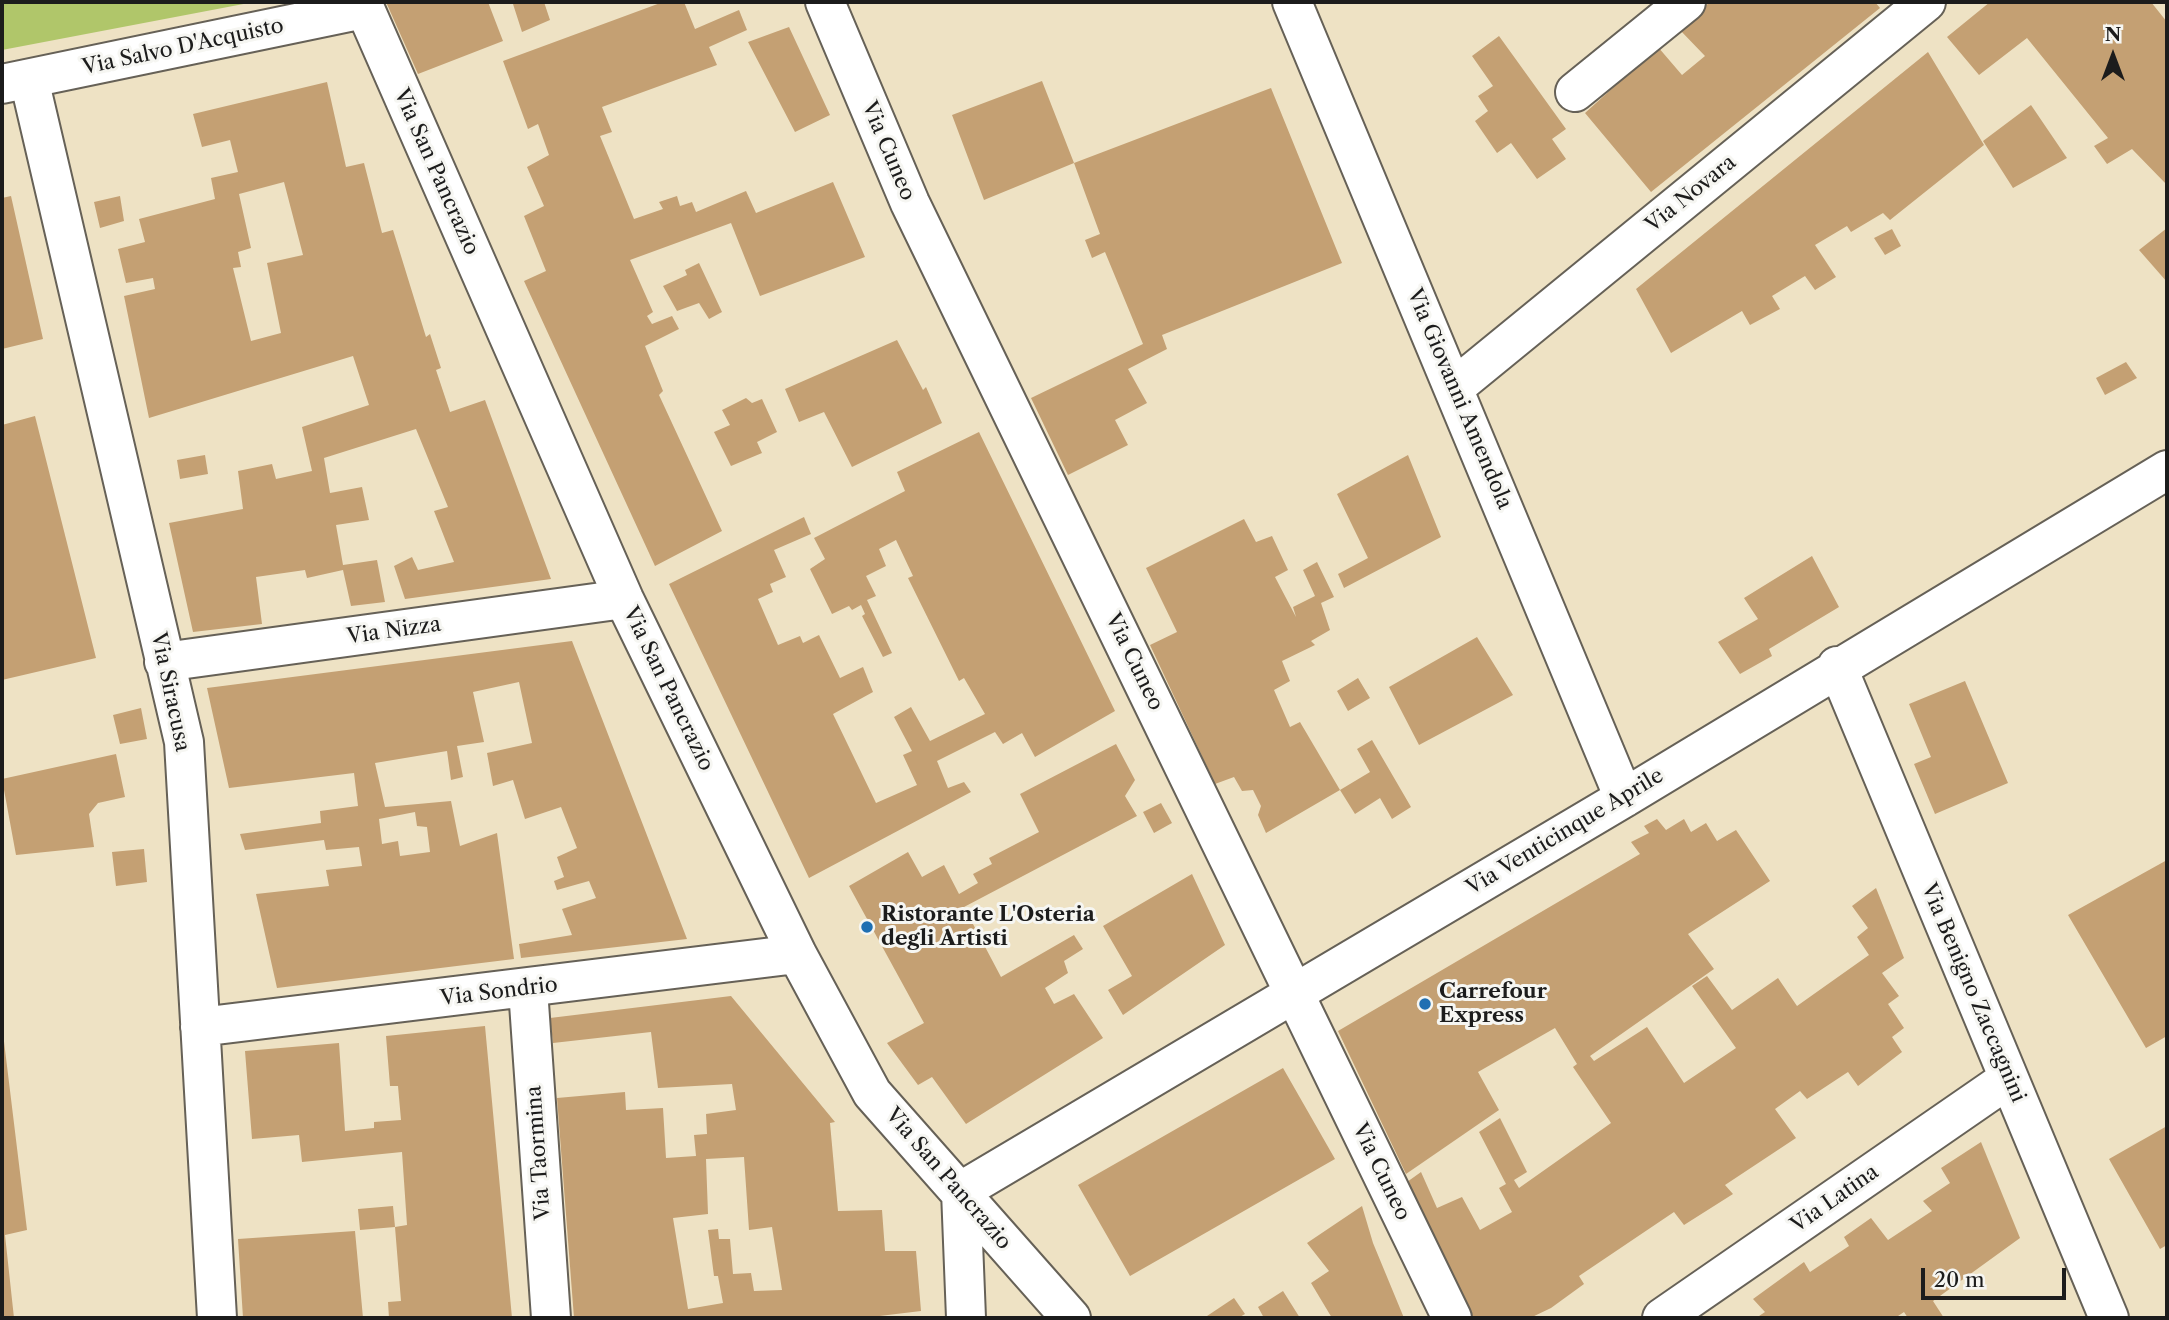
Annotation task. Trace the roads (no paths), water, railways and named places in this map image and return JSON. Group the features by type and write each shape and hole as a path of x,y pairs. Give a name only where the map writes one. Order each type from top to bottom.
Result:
{"street":[{"name":"Via Cuneo","path":"825,2 910,203 1452,1318"},
{"name":"Via Giovanni Amendola","path":"1292,2 1455,387 1624,798"},
{"path":"1576,92 1686,2"},
{"name":"Via Novara","path":"1455,387 1921,4"},
{"name":"Via Salvo D'Acquisto","path":"16,81 363,6"},
{"name":"Via San Pancrazio","path":"363,6 624,599 797,954 872,1093 1071,1318"},
{"name":"Via Siracusa","path":"16,81 184,742 217,1318"},
{"name":"Via Venticinque Aprile","path":"961,1191 1624,798 1837,666 2167,470"},
{"name":"Via Nizza","path":"164,662 624,599"},
{"name":"Via Benigno Zaccagnini","path":"1837,666 2109,1318"},
{"name":"Via Sondrio","path":"200,1027 797,954"},
{"name":"Via Taormina","path":"528,989 551,1318"},
{"name":"Via Latina","path":"1662,1318 2008,1079"},
{"path":"961,1191 966,1318"}],"place":[{"name":"Ristorante L'Osteria degli Artisti","path":"867,927"},
{"name":"Carrefour Express","path":"1425,1004"}]}
